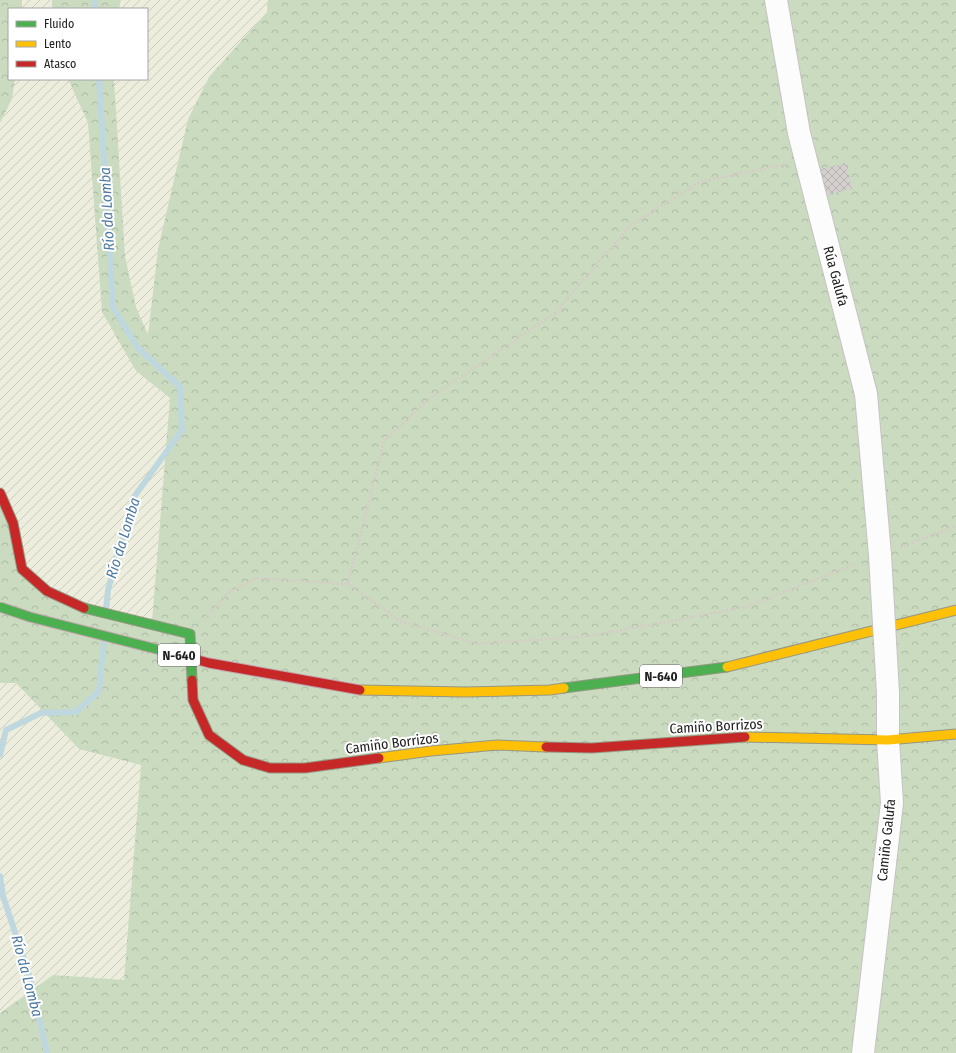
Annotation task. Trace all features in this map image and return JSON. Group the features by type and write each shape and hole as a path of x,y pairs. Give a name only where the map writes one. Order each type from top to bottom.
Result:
{"main road":[{"path":"0,492 13,523 22,569 48,591 89,610 190,634"},
{"name":"N-640","path":"0,607 209,663 360,690 465,692 550,690 725,668 956,610"},
{"name":"Camiño Borrizos","path":"190,634 193,700 209,735 243,760 270,768 305,768 431,751 497,745 592,748 748,737 888,740 956,734"}],"street":[{"name":"Rúa Galufa","path":"776,0 799,133 866,394 880,555"},
{"name":"Camiño Galufa","path":"863,1053 892,803 888,740 888,693 880,555"}],"path":[{"path":"348,584 384,441 430,398 555,313 630,226 699,182 806,160"},
{"path":"190,634 229,592 256,578 348,584 400,622 478,644 590,636 746,607 956,526"}],"green space":[{"path":"0,0 22,0 22,8 8,8 8,80 15,80 12,99 0,123"},
{"path":"22,0 52,0 52,8 22,8"},
{"path":"52,0 121,0 119,8 52,8"},
{"path":"121,0 268,0 267,12 209,77 158,249 148,336 136,307 125,256 114,80 148,80 148,8 119,8"},
{"path":"268,0 956,0 956,1053 0,1053 0,1013 53,975 124,980 141,765 79,749 16,683 0,683 0,493 22,569 47,591 152,622 170,398 136,371 102,312 88,123 68,80 114,80 125,256 136,307 148,335 158,249 188,119 209,77 267,12"},
{"path":"15,80 68,80 88,123 102,312 195,419 190,634 89,610 22,569 0,493 0,123 12,99"},
{"path":"0,683 16,683 80,749 189,777 172,984 53,975 0,1013"}],"building":[{"path":"846,163 852,189 826,195 820,169"}],"waterway":[{"name":"Río da Lomba","path":"95,0 95,8"},
{"name":"Río da Lomba","path":"99,80 113,307 137,347 180,387 182,430 134,497 108,590 106,610"},
{"name":"Río da Lomba","path":"0,755 6,730 41,713 76,712 99,691 104,639"},
{"name":"Río da Lomba","path":"0,876 3,896 30,978 47,1053"}],"traffic: fast":[{"path":"0,607 30,617 176,654"},
{"path":"84,608 190,634 192,680"},
{"path":"564,688 727,667"}],"traffic: slow":[{"path":"727,667 956,610"},
{"path":"360,690 465,692 550,690 564,688"},
{"path":"745,737 888,740 956,734"},
{"path":"379,758 431,751 497,745 546,747"}],"traffic: jam":[{"path":"0,493 13,523 22,569 47,591 84,608"},
{"path":"176,654 209,663 360,690"},
{"path":"192,680 193,700 209,735 243,760 270,768 305,768 379,758"},
{"path":"546,747 592,748 745,737"}]}
